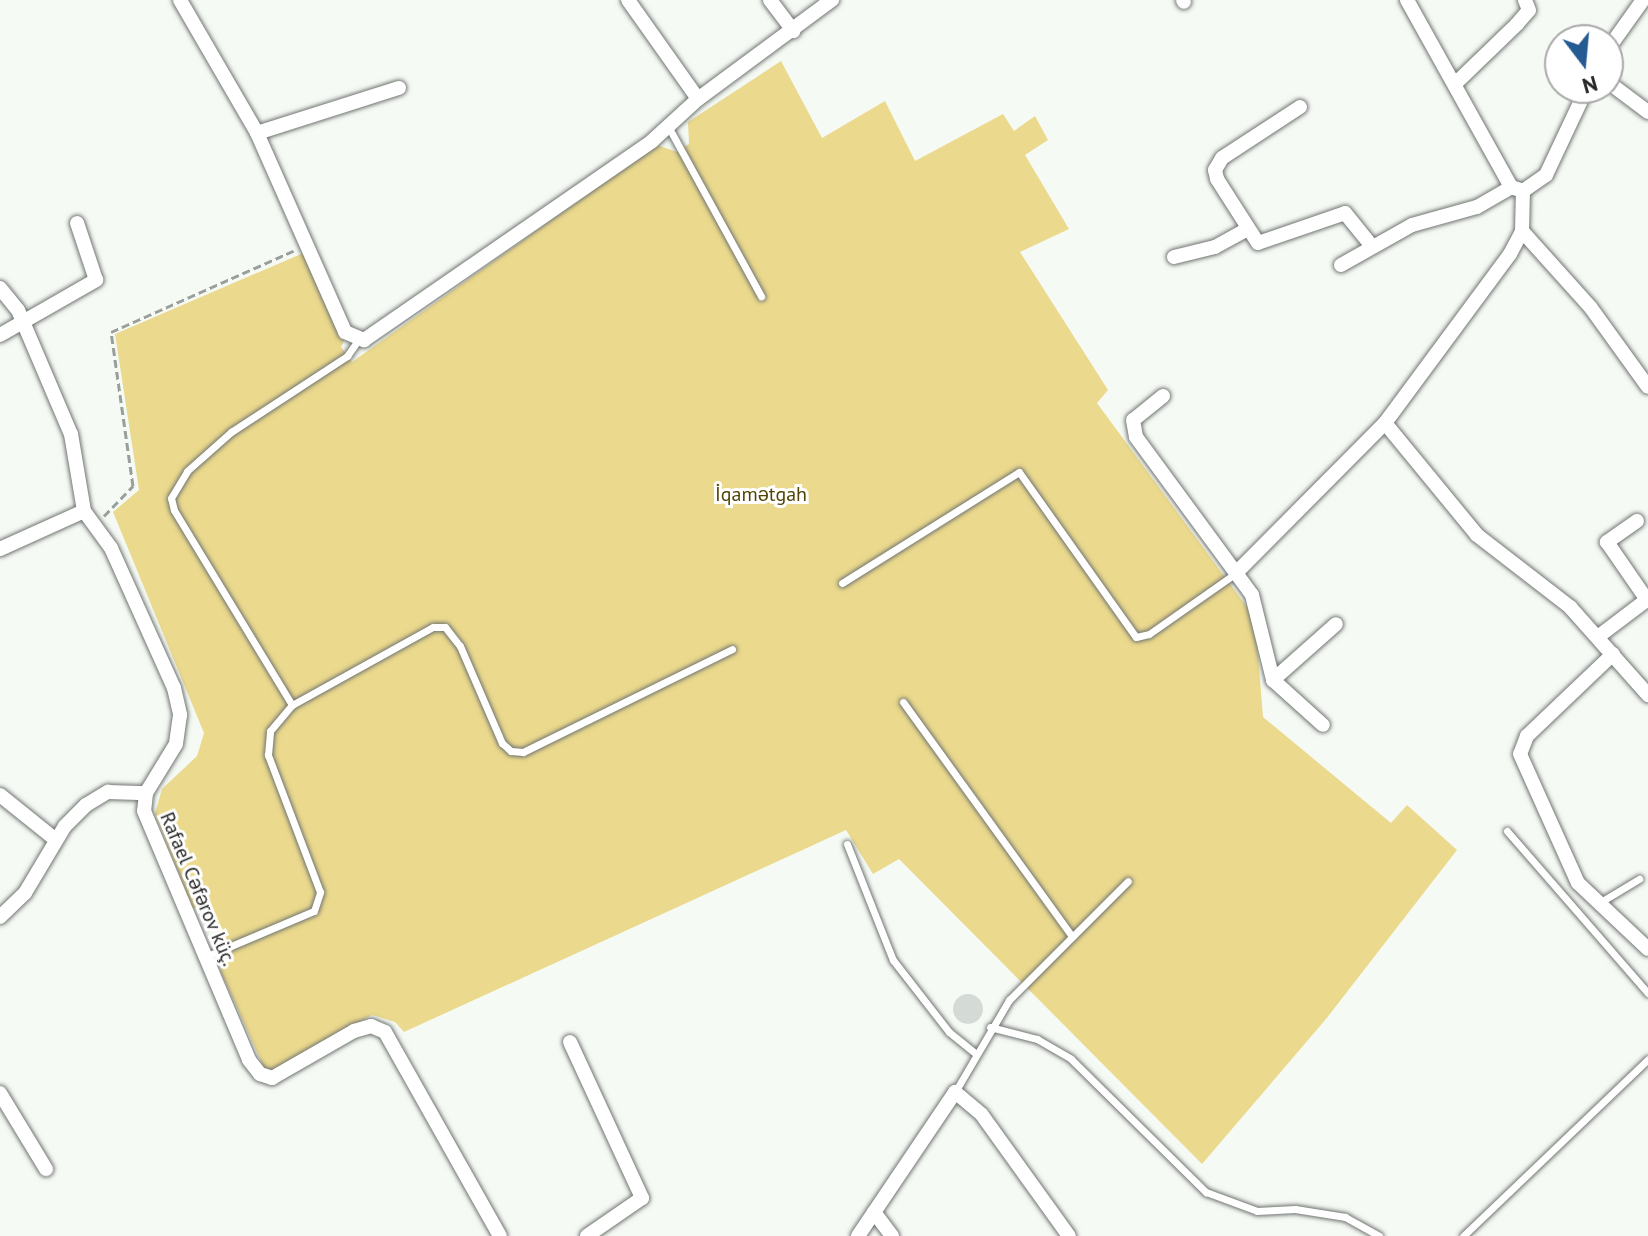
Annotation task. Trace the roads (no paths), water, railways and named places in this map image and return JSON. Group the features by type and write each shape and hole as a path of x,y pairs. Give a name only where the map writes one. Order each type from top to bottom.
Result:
{"street":[{"path":"180,0 257,133 309,244 345,332 358,340 379,333 669,128 698,99 832,0"},
{"path":"628,0 698,99"},
{"path":"770,0 793,31"},
{"path":"1236,573 1385,423 1510,254 1522,231 1517,189 1407,0"},
{"path":"1456,83 1529,10 1525,0"},
{"path":"1624,27 1643,0"},
{"path":"257,133 399,88"},
{"path":"1624,94 1648,112"},
{"path":"1341,265 1371,245 1412,225 1477,207 1546,175 1579,104"},
{"path":"1300,107 1243,141 1215,170 1246,230 1258,243 1345,213 1371,245"},
{"path":"0,335 96,280 77,223"},
{"path":"1174,257 1215,247 1246,230"},
{"path":"1522,231 1591,308 1648,387"},
{"path":"0,288 23,321 71,434 84,511 0,549"},
{"path":"1163,396 1133,420 1136,437 1236,573 1259,611 1273,680 1323,725"},
{"path":"1385,423 1477,535 1599,636 1648,695"},
{"name":"Rafael Cəfərov küç.","path":"84,511 97,525 133,594 178,702 173,754 146,793 147,821 249,1060 266,1078 288,1073 354,1031 371,1026 385,1032 500,1236"},
{"path":"1599,636 1648,599 1607,542 1637,521"},
{"path":"1273,680 1336,624"},
{"path":"1613,654 1527,736 1520,754 1578,883 1648,949"},
{"path":"0,917 25,893 56,840 97,797 118,791 146,793"},
{"path":"0,795 56,840"},
{"path":"570,1042 642,1198 587,1236"},
{"path":"858,1236 955,1092 982,1115 1069,1236"},
{"path":"0,1093 46,1169"},
{"path":"874,1212 892,1236"}],"lane":[{"path":"669,128 761,296"},
{"path":"292,705 174,510 171,498 187,471 231,432 347,356 358,340"},
{"path":"842,583 1019,472 1136,637 1149,634 1236,573"},
{"path":"205,957 314,911 320,904 320,892 268,755 270,731 292,705 433,627 445,627 460,646 502,743 523,752 732,649"},
{"path":"903,702 1072,936"},
{"path":"1507,831 1648,993"},
{"path":"847,844 893,960 949,1032 976,1054"},
{"path":"1598,904 1639,879"},
{"path":"955,1092 990,1027 1022,985 1128,881"},
{"path":"990,1027 1037,1039 1071,1059 1186,1175 1220,1199 1257,1211 1295,1209 1345,1217 1379,1236"},
{"path":"1463,1236 1648,1059"}],"park label":[{"name":"İqamətgah","path":"761,494"}]}
